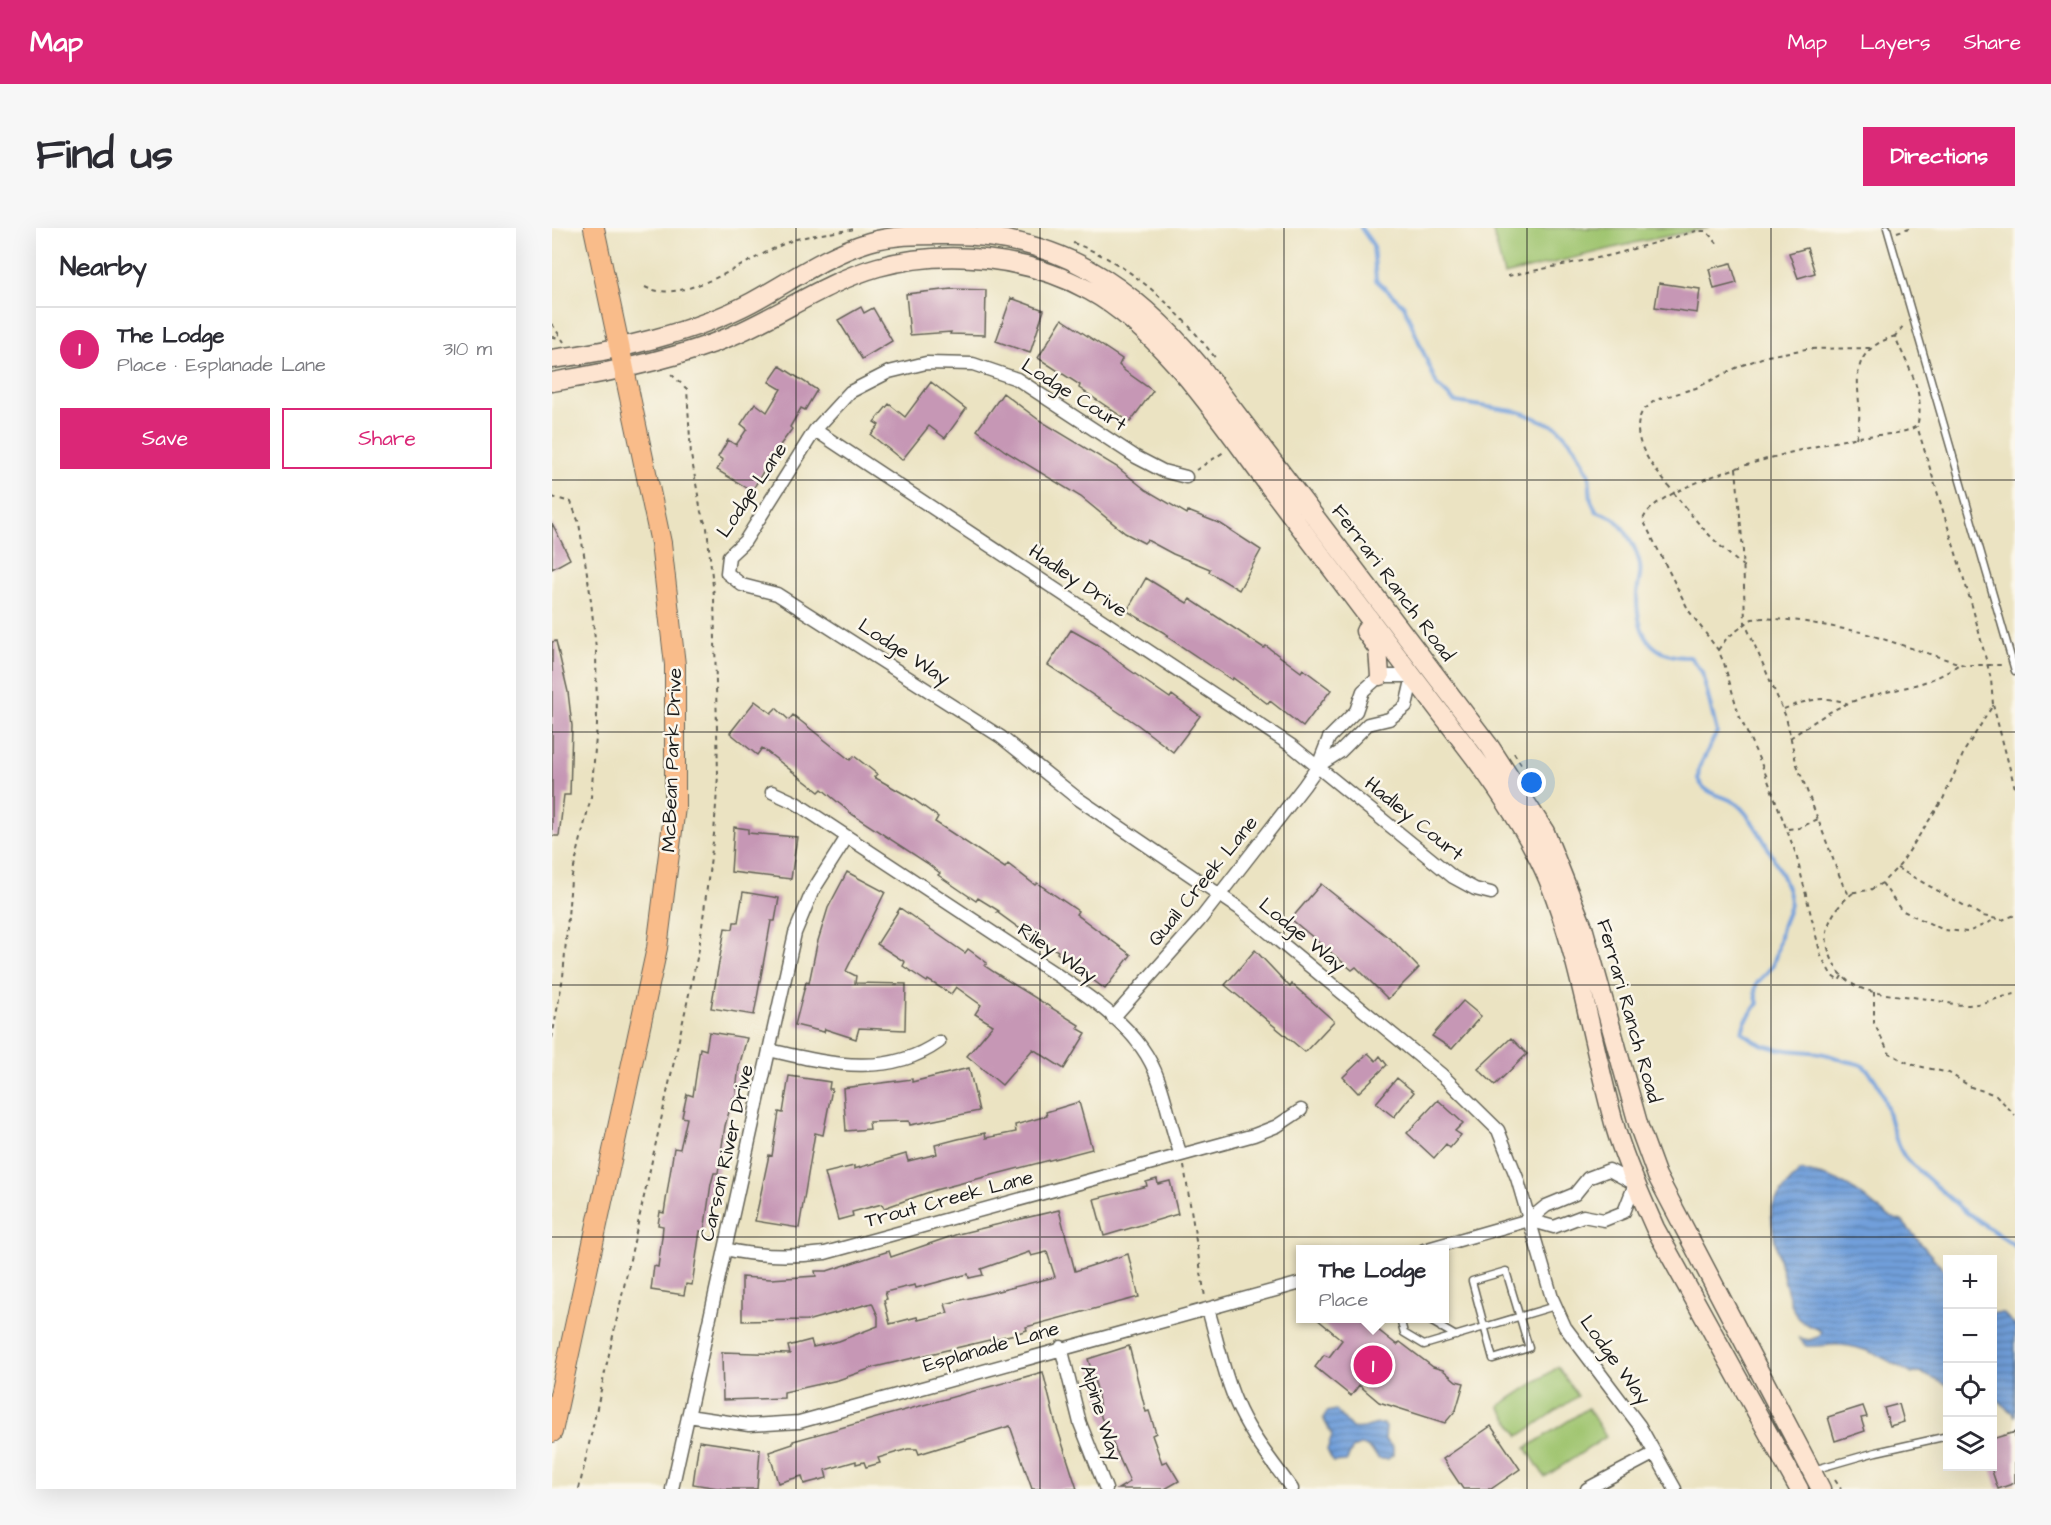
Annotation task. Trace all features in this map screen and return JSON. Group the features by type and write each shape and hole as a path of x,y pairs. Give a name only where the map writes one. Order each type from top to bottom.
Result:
{"main road":[{"name":"McBean Park Drive","path":"552,1432 657,948 675,807 675,665 662,543 594,228"},
{"name":"Ferrari Ranch Road","path":"552,359 676,332 719,318 753,302 815,264 870,242 914,235 973,234 1023,242 1065,257 1111,283 1146,308 1176,337 1420,670 1508,805 1547,879 1581,980 1607,1098 1635,1184 1655,1228 1799,1489"},
{"name":"Ferrari Ranch Road","path":"552,382 682,353 726,338 829,286 878,267 919,259 973,258 1004,262 1057,275 1092,292 1133,323 1190,382 1292,516 1507,771 1545,832 1583,927 1639,1127 1657,1176 1817,1469 1821,1489"},
{"path":"1292,516 1331,585 1378,649 1380,676"},
{"path":"1635,1184 1657,1176"},
{"path":"1777,1449 1798,1469 1817,1469"}],"street":[{"name":"Lodge Court","path":"815,430 850,392 889,372 926,363 973,364 1017,380 1136,457 1163,471 1186,477"},
{"name":"Lodge Lane","path":"727,573 729,556 745,541 815,430"},
{"name":"Hadley Drive","path":"815,430 1292,746 1318,766"},
{"name":"Lodge Way","path":"727,573 742,585 777,594 1000,737 1077,798 1219,895 1442,1075 1498,1130 1517,1179 1555,1306 1565,1327 1639,1425 1675,1489"},
{"path":"1420,670 1406,706 1389,719 1368,724 1340,752 1318,766 1329,738 1356,711 1363,691 1380,676 1420,670"},
{"path":"1356,711 1368,724"},
{"name":"Hadley Court","path":"1318,766 1453,877 1475,889 1491,893"},
{"name":"Quail Creek Lane","path":"1113,1018 1219,895 1318,766"},
{"name":"Riley Way","path":"772,792 796,803 1064,981 1113,1018 1141,1047 1159,1077 1181,1155"},
{"name":"Carson River Drive","path":"672,1489 795,933 812,892 847,837"},
{"path":"769,1050 836,1065 863,1066 905,1060 921,1055 939,1042"},
{"name":"Trout Creek Lane","path":"725,1249 743,1253 792,1257 825,1253 1270,1129 1300,1110"},
{"path":"1442,1245 1529,1220 1546,1206 1575,1194 1588,1178 1609,1170 1635,1184 1624,1212 1604,1220 1583,1216 1554,1227 1529,1220"},
{"path":"1575,1194 1583,1216"},
{"name":"Esplanade Lane","path":"688,1416 749,1425 799,1422 1061,1347 1296,1284"},
{"path":"1208,1309 1228,1382 1240,1411 1259,1444 1292,1489"},
{"name":"Alpine Way","path":"1061,1347 1080,1423 1106,1489"},
{"path":"1587,1489 1655,1453"}],"lane":[{"path":"1887,228 2014,667"},
{"path":"1506,1270 1519,1317 1529,1348 1493,1359 1472,1281 1506,1270"},
{"path":"1401,1323 1404,1333 1424,1345 1555,1306"},
{"path":"1433,1323 1456,1336"},
{"path":"1440,1323 1441,1328"},
{"path":"1817,1469 1943,1437"}],"path":[{"path":"645,287 655,292 670,292 696,285 736,270 791,241 862,228"},
{"path":"1508,276 1612,255 1696,231 1706,231 1717,243"},
{"path":"1063,240 1107,259 1158,295 1185,321 1222,367"},
{"path":"1744,567 1694,521 1655,471 1641,439 1640,416 1651,403 1696,388 1740,366 1767,356 1806,349 1870,348 1895,336 1901,326 1913,320"},
{"path":"552,324 574,356"},
{"path":"1895,336 1916,385 1919,402 1917,426 1963,574 1988,665 1992,705 2015,788"},
{"path":"552,337 561,338"},
{"path":"1856,438 1859,415 1856,376 1862,359 1870,348"},
{"path":"1842,976 1839,981 1832,976 1821,956 1796,854 1764,770 1739,715 1734,691 1718,650 1689,611 1643,520 1648,511 1675,494 1736,468 1782,454 1856,438 1899,432 1917,426"},
{"path":"1186,477 1236,443"},
{"path":"1736,468 1744,567 1745,623 1783,710 1799,772 1848,893 1870,890 1882,883 1897,868 1943,799 1965,750 1992,705"},
{"path":"552,497 571,502 579,523 596,650 597,725 591,796 571,880 563,977 552,1038"},
{"path":"1718,650 1745,623 1752,619 1764,618 1845,628 1887,638 1959,664 2014,667"},
{"path":"1790,738 1848,704 1936,677 1959,664"},
{"path":"1783,710 1798,703 1821,699 1848,704"},
{"path":"1510,748 1539,792"},
{"path":"1787,829 1799,828 1818,819"},
{"path":"1897,868 1983,916 1996,920"},
{"path":"1882,883 1901,910 1944,930 1968,932 2015,915"},
{"path":"1854,893 1835,911 1827,931 1833,964 1854,986 1874,992 1964,1005 2015,994"},
{"path":"1874,992 1874,1023 1889,1053 1910,1064 1949,1073 1971,1087 1996,1095 2015,1114"},
{"path":"1181,1155 1187,1176 1202,1286 1208,1309"},
{"path":"1817,1469 1841,1489"}],"green space":[{"path":"1492,228 1709,228 1638,242 1504,275"},
{"path":"1558,1367 1578,1396 1519,1436 1499,1406"},
{"path":"1588,1408 1606,1437 1545,1477 1526,1448"}],"water":[{"path":"1800,1171 1821,1175 1848,1186 1883,1212 1902,1221 1943,1269 1943,1383 1919,1372 1912,1374 1878,1355 1859,1348 1836,1345 1806,1346 1799,1338 1809,1340 1818,1337 1821,1331 1797,1317 1780,1263 1773,1229 1772,1208 1784,1189"},
{"path":"1997,1313 2003,1313 2015,1326 2015,1416 1997,1399"},
{"path":"1336,1410 1352,1428 1383,1424 1386,1427 1385,1440 1393,1447 1393,1455 1388,1459 1379,1459 1368,1448 1361,1445 1353,1449 1346,1461 1333,1462 1327,1450 1332,1435 1323,1418 1327,1412"}],"building":[{"path":"1807,248 1815,273 1798,278 1789,253"},
{"path":"1731,263 1737,283 1714,289 1709,269"},
{"path":"1659,283 1700,289 1697,313 1655,307"},
{"path":"952,289 986,290 985,335 950,334 951,332 910,335 906,294"},
{"path":"1011,298 1044,310 1030,353 996,341"},
{"path":"861,307 864,313 873,308 892,341 862,359 838,320"},
{"path":"1062,319 1122,359 1119,365 1153,391 1130,422 1079,388 1080,385 1038,358"},
{"path":"780,366 817,390 805,410 801,408 790,427 792,429 772,456 752,491 717,470 723,460 718,457 728,440 736,445 747,429 741,424 755,403 767,412 781,389 769,382"},
{"path":"931,382 966,409 945,438 929,426 902,460 871,435 879,425 874,422 889,404 905,417"},
{"path":"1003,393 1039,420 1117,467 1146,490 1187,514 1188,511 1221,524 1261,550 1239,590 1209,572 1210,569 1173,554 1147,540 1144,543 1125,533 1081,497 1005,451 977,430"},
{"path":"552,523 570,559 552,569"},
{"path":"1146,578 1187,603 1190,599 1264,648 1266,646 1301,672 1303,669 1331,690 1303,727 1270,701 1268,704 1233,678 1232,680 1166,636 1168,635 1127,611"},
{"path":"1071,630 1096,644 1128,669 1170,698 1172,695 1200,716 1173,752 1138,725 1048,665"},
{"path":"556,641 568,692 572,726 570,795 564,795 559,836 552,836 552,642"},
{"path":"755,701 771,713 776,708 789,720 793,715 850,760 854,756 877,774 874,777 913,799 938,817 935,822 1005,868 1008,864 1035,885 1037,883 1078,911 1076,914 1131,955 1105,989 1057,953 1058,951 1019,928 997,912 999,911 978,898 976,901 938,875 940,873 927,863 853,815 822,789 819,792 762,748 757,755 730,733"},
{"path":"734,827 748,829 748,833 797,837 791,879 731,872"},
{"path":"847,872 885,892 846,971 856,976 855,983 906,984 905,1030 859,1028 856,1039 825,1029 824,1032 795,1025 806,982 809,983 817,944 828,908"},
{"path":"1321,884 1394,942 1419,968 1388,999 1356,967 1352,970 1291,919"},
{"path":"743,892 779,898 775,921 771,921 754,1015 711,1008 725,928 733,929 734,922 738,922"},
{"path":"900,908 965,953 968,949 987,963 985,966 1079,1025 1077,1028 1086,1033 1064,1069 1033,1049 1002,1085 967,1056 993,1025 975,1014 981,1005 956,987 951,994 928,980 927,982 903,966 905,962 877,944"},
{"path":"1255,950 1290,987 1292,984 1334,1021 1305,1052 1225,985"},
{"path":"1463,1001 1481,1016 1452,1049 1432,1036"},
{"path":"709,1032 747,1038 739,1066 735,1099 733,1098 725,1126 718,1173 714,1173 711,1184 704,1232 700,1231 692,1285 686,1284 684,1295 651,1290 654,1266 658,1267 662,1237 663,1226 658,1225 660,1212 664,1213 674,1148 680,1149 687,1118 682,1117 687,1094 693,1096 700,1048 706,1050"},
{"path":"1511,1038 1527,1054 1495,1085 1478,1069"},
{"path":"1368,1053 1376,1061 1380,1056 1387,1065 1358,1093 1343,1077"},
{"path":"969,1068 979,1111 910,1125 909,1121 869,1122 870,1129 846,1131 843,1088 912,1079 912,1082"},
{"path":"789,1076 830,1082 829,1089 832,1089 823,1135 815,1133 799,1228 755,1221 769,1155 772,1156 779,1112 783,1113"},
{"path":"1397,1078 1414,1092 1394,1117 1376,1103"},
{"path":"1438,1100 1463,1123 1455,1131 1461,1135 1450,1148 1446,1144 1434,1158 1407,1133"},
{"path":"1079,1102 1092,1149 935,1190 884,1208 882,1204 852,1212 853,1216 838,1220 825,1173 854,1166 854,1169 906,1154 908,1161 937,1154 935,1145 985,1133 986,1138 1016,1132 1015,1125 1047,1116 1046,1112"},
{"path":"1157,1179 1158,1184 1170,1181 1178,1214 1104,1236 1094,1199 1147,1186 1146,1182"},
{"path":"1059,1210 1075,1271 1128,1254 1139,1297 1026,1327 1027,1330 1015,1334 875,1367 838,1380 784,1392 784,1398 723,1400 722,1352 790,1354 788,1346 811,1340 813,1347 839,1341 878,1326 878,1316 872,1303 810,1320 742,1321 742,1277 771,1279 816,1276 815,1271 827,1271 889,1251 891,1257 958,1234","holes":["1029,1252 1031,1256 1047,1252 1055,1277 945,1304 948,1313 918,1320 917,1317 890,1324 884,1300 887,1299 885,1292 915,1285 916,1288 968,1274 969,1278 983,1275 981,1269"]},
{"path":"1322,1323 1369,1323 1397,1345 1400,1342 1433,1367 1443,1370 1456,1381 1464,1383 1456,1410 1445,1423 1379,1402 1359,1385 1351,1396 1315,1367 1324,1355 1329,1357 1342,1340"},
{"path":"1129,1346 1146,1412 1149,1411 1156,1433 1152,1435 1162,1463 1167,1461 1179,1481 1165,1489 1118,1489 1130,1482 1101,1417 1097,1389 1088,1359"},
{"path":"1043,1372 1055,1421 1077,1489 1032,1489 1010,1426 919,1454 917,1449 908,1449 878,1458 880,1463 866,1467 864,1462 856,1464 856,1461 825,1470 827,1478 804,1484 802,1476 778,1483 769,1452 793,1444 793,1441"},
{"path":"1899,1404 1904,1422 1890,1426 1884,1408"},
{"path":"1863,1406 1867,1417 1861,1418 1865,1431 1835,1441 1828,1417"},
{"path":"1491,1426 1520,1469 1491,1489 1463,1489 1443,1459"},
{"path":"2015,1432 2015,1483 1998,1489 1992,1471 1997,1471 1997,1437"},
{"path":"699,1441 760,1450 757,1489 724,1489 693,1484"}],"waterway":[{"path":"1361,228 1373,245 1376,280 1404,306 1437,385 1455,402 1520,412 1557,427 1575,447 1589,475 1591,500 1596,511 1618,522 1637,553 1640,570 1637,594 1638,611 1640,623 1649,642 1666,653 1690,657 1702,672 1717,732 1699,768 1698,779 1706,789 1733,801 1745,812 1777,866 1784,880 1790,902 1775,960 1756,984 1758,1003 1745,1022 1742,1032 1769,1047 1832,1056 1863,1066 1879,1087 1895,1138 1907,1160 1963,1210 2015,1246"}],"place":[{"name":"The Lodge","path":"1373,1365"}]}
